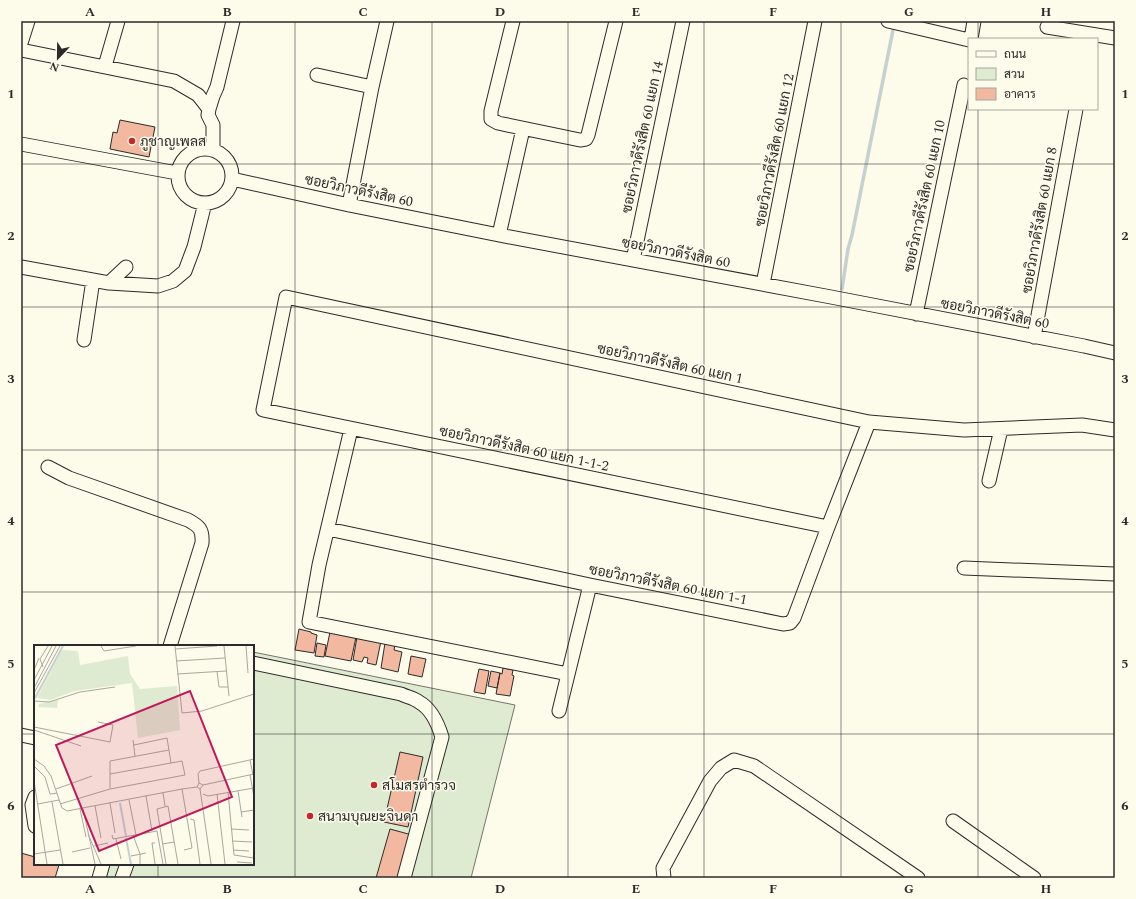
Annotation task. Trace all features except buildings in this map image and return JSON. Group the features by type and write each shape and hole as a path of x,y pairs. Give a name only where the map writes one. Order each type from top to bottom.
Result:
{"street":[{"path":"21,43 28,21"},
{"path":"105,66 118,21"},
{"path":"213,149 213,125 208,115 217,87 233,21"},
{"path":"349,205 372,87 387,21"},
{"path":"513,21 491,111 491,119 498,124 580,140 586,138 588,135 616,21"},
{"name":"ซอยวิภาวดีรังสิต 60 แยก 14","path":"633,260 683,21"},
{"name":"ซอยวิภาวดีรังสิต 60 แยก 12","path":"763,284 815,21"},
{"path":"888,21 968,40"},
{"path":"970,38 974,21"},
{"path":"1047,27 1115,38"},
{"path":"21,50 174,81 198,95 209,109"},
{"path":"317,75 372,87"},
{"name":"ซอยวิภาวดีรังสิต 60 แยก 10","path":"916,314 964,85"},
{"name":"ซอยวิภาวดีรังสิต 60 แยก 8","path":"1034,336 1076,110"},
{"path":"499,235 523,129"},
{"path":"21,144 177,173"},
{"path":"205,148 213,149 222,154 232,169 232,179 226,193 213,202 205,203 196,202 188,197 178,182 177,173 183,158 190,152 205,148"},
{"name":"ซอยวิภาวดีรังสิต 60","path":"232,179 349,205 499,235 763,284 1115,353"},
{"path":"21,266 109,283 158,286 173,281 184,271 194,247 205,203"},
{"path":"109,283 126,267"},
{"path":"84,340 93,280"},
{"name":"ซอยวิภาวดีรังสิต 60 แยก 1","path":"273,361 286,298 869,422 964,430 1082,425 1115,430"},
{"name":"ซอยวิภาวดีรังสิต 60 แยก 1-1-2","path":"273,361 263,410 828,527"},
{"name":"ซอยวิภาวดีรังสิต 60 แยก 1-1","path":"328,529 590,585 783,624 790,624 794,618 869,422"},
{"path":"351,429 319,565 309,622 568,674"},
{"path":"989,482 1001,429"},
{"path":"48,467 69,478 188,520 198,526 202,534 202,542 171,645"},
{"path":"964,568 1115,574"},
{"path":"559,711 590,585"},
{"path":"254,663 401,694 419,702 430,710 439,726 442,737 441,746 404,878"},
{"path":"21,735 34,738"},
{"path":"664,878 663,868 710,781 720,768 734,760 754,766 918,878"},
{"path":"34,800 32,805 34,819"},
{"path":"953,821 1034,878"},
{"path":"99,878 104,865"}],"green space":[{"name":"สโมสรตำรวจ","path":"254,652 515,705 471,878 105,878 110,865 254,865"}],"waterway":[{"path":"842,289 848,249 893,30"}],"place":[{"name":"ภูชาญเพลส","path":"132,141"},
{"name":"สโมสรตำรวจ","path":"374,785"},
{"name":"สนามบุณยะจินดา","path":"310,816"}]}
